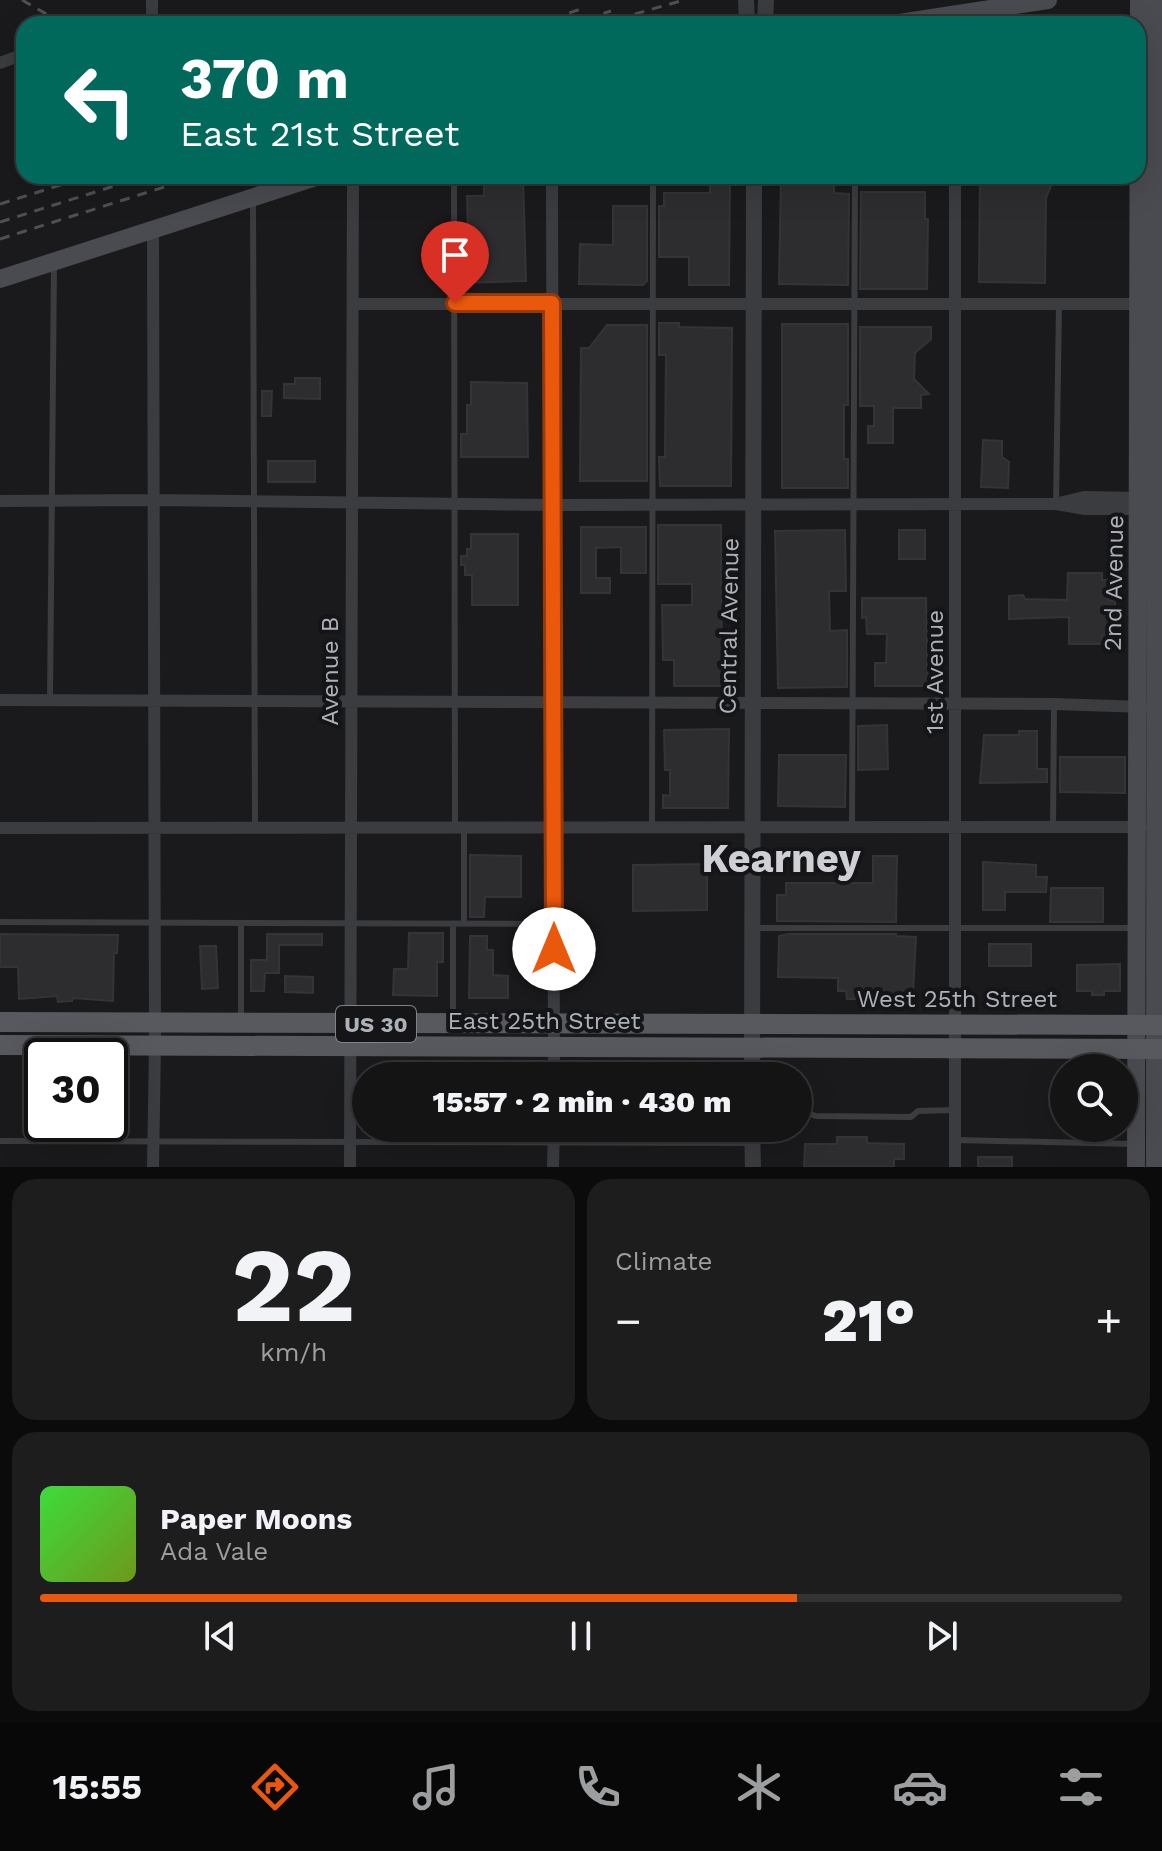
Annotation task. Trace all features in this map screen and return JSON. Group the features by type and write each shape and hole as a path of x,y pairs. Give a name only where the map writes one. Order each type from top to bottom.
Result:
{"main road":[{"path":"970,16 1048,0"},
{"name":"2nd Avenue","path":"1147,261 1156,0"},
{"path":"0,279 294,184"},
{"name":"2nd Avenue","path":"1145,184 1152,304 1152,503 1146,707 1159,928 1151,1025 1159,1143 1155,1167"},
{"name":"2nd Avenue","path":"1151,827 1136,928 1151,1025"},
{"name":"East 25th Street","path":"0,1022 752,1024"},
{"name":"West 25th Street","path":"752,1024 1151,1025"},
{"name":"East 25th Street","path":"0,1045 752,1046"},
{"name":"West 25th Street","path":"752,1046 1151,1049"},
{"name":"2nd Avenue","path":"1136,1167 1136,1144 1151,1049"}],"street":[{"name":"Avenue B","path":"350,1167 353,184"},
{"path":"552,184 554,1062"},
{"name":"Central Avenue","path":"752,1062 754,184"},
{"name":"1st Avenue","path":"955,184 955,1167"},
{"path":"153,230 153,1167"},
{"path":"354,304 1152,304"},
{"path":"0,501 254,501 353,505 1056,504 1084,497 1152,503"},
{"path":"0,700 957,703 1146,707"},
{"path":"0,828 1151,827"},
{"path":"752,1142 753,1167"},
{"path":"553,1167 554,1143"}],"lane":[{"path":"454,184 453,504 464,924"},
{"path":"652,828 653,184"},
{"path":"852,828 855,184"},
{"path":"253,197 255,828"},
{"path":"50,700 54,262"},
{"path":"1056,504 1059,303"},
{"path":"1053,827 1054,704"},
{"path":"0,922 554,924"},
{"path":"241,924 241,1023"},
{"path":"453,924 454,1024"},
{"path":"752,928 1136,928"},
{"path":"812,1115 911,1117 918,1111 956,1110"},
{"path":"956,1140 1136,1144"},
{"path":"0,1141 579,1142"}],"building":[{"path":"484,184 523,184 526,281 461,283 461,265 469,264 467,196 484,196"},
{"path":"710,184 730,184 729,285 689,285 689,257 659,257 659,206 664,206 664,193 710,193"},
{"path":"781,184 834,184 834,193 849,194 848,285 779,284"},
{"path":"980,184 1051,184 1046,198 1045,283 979,282"},
{"path":"861,192 925,192 925,219 928,219 927,289 860,289"},
{"path":"613,206 647,206 647,281 643,285 579,284 580,244 613,245"},
{"path":"659,323 679,323 679,327 732,328 731,486 660,486 659,457 665,457 666,355 659,355"},
{"path":"782,324 848,324 844,459 848,459 848,488 782,488"},
{"path":"607,325 647,325 647,481 580,481 581,348 589,348"},
{"path":"860,327 931,327 931,339 915,353 914,379 929,394 921,395 921,408 893,408 893,443 868,443 868,426 874,426 874,406 860,406"},
{"path":"295,378 320,378 320,399 284,398 284,384 295,384"},
{"path":"471,382 527,383 528,457 461,457 461,434 467,434 467,405 471,405"},
{"path":"262,391 272,391 271,416 262,416"},
{"path":"983,440 1002,441 1002,457 1009,462 1008,488 981,487"},
{"path":"268,461 315,461 315,482 268,482"},
{"path":"658,525 721,525 722,686 674,686 674,660 663,660 662,605 692,605 692,584 658,584"},
{"path":"581,527 646,527 646,573 621,573 621,547 596,548 596,578 610,578 610,593 581,593"},
{"path":"845,530 846,591 829,591 830,631 847,630 847,687 778,688 775,531"},
{"path":"899,530 925,530 925,559 899,559"},
{"path":"471,534 518,534 518,605 472,605 472,575 465,575 465,565 461,565 461,556 467,556 467,549 471,549"},
{"path":"1068,573 1102,573 1102,580 1108,580 1108,600 1115,601 1115,616 1109,616 1108,635 1102,636 1102,644 1069,644 1069,617 1009,619 1009,596 1067,600"},
{"path":"862,598 926,598 928,686 875,686 875,663 886,663 887,634 867,634 866,617 862,618"},
{"path":"887,725 888,769 858,770 858,726"},
{"path":"729,729 728,808 663,808 663,795 670,796 670,770 665,770 664,730"},
{"path":"1019,731 1037,731 1037,769 1047,769 1047,782 980,783 984,735 1019,735"},
{"path":"779,755 846,755 845,807 778,806"},
{"path":"1060,757 1125,757 1125,793 1060,792"},
{"path":"470,855 521,856 521,897 485,897 484,917 470,917"},
{"path":"873,856 897,856 896,922 777,921 777,895 786,895 786,883 873,883"},
{"path":"983,862 1036,865 1036,877 1047,877 1046,892 1005,892 1005,910 983,910"},
{"path":"707,864 707,910 633,911 633,865"},
{"path":"1051,888 1103,888 1103,922 1050,922"},
{"path":"409,933 443,933 443,962 437,962 437,996 393,995 394,969 408,969"},
{"path":"0,934 118,935 117,953 114,953 113,1001 73,998 72,1001 58,1002 57,996 19,999 18,967 0,967"},
{"path":"267,934 322,934 322,945 279,945 279,973 265,973 264,991 251,991 251,960 267,960"},
{"path":"896,934 916,937 913,993 897,993 897,1003 885,1003 885,999 847,999 846,991 838,991 838,978 778,977 779,936"},
{"path":"470,936 487,936 487,950 493,950 493,975 508,976 508,998 469,998"},
{"path":"989,944 1031,944 1031,966 989,966"},
{"path":"200,946 216,946 218,988 202,989"},
{"path":"1120,964 1120,991 1092,995 1092,991 1077,991 1077,965"},
{"path":"285,976 313,977 313,993 285,992"},
{"path":"837,1137 867,1137 867,1143 904,1144 904,1159 894,1159 894,1167 804,1167 805,1144 837,1144"},
{"path":"978,1157 1012,1157 1012,1167 978,1167"}],"railway":[{"path":"22,0 50,16"},
{"path":"628,16 684,0"},
{"path":"560,16 581,9"},
{"path":"595,16 611,11"},
{"path":"0,204 64,184"},
{"path":"0,222 121,184"},
{"path":"0,239 174,184"}],"district":[{"name":"Kearney","path":"781,858"}],"route":[{"path":"455,303 552,303 554,949"}]}
